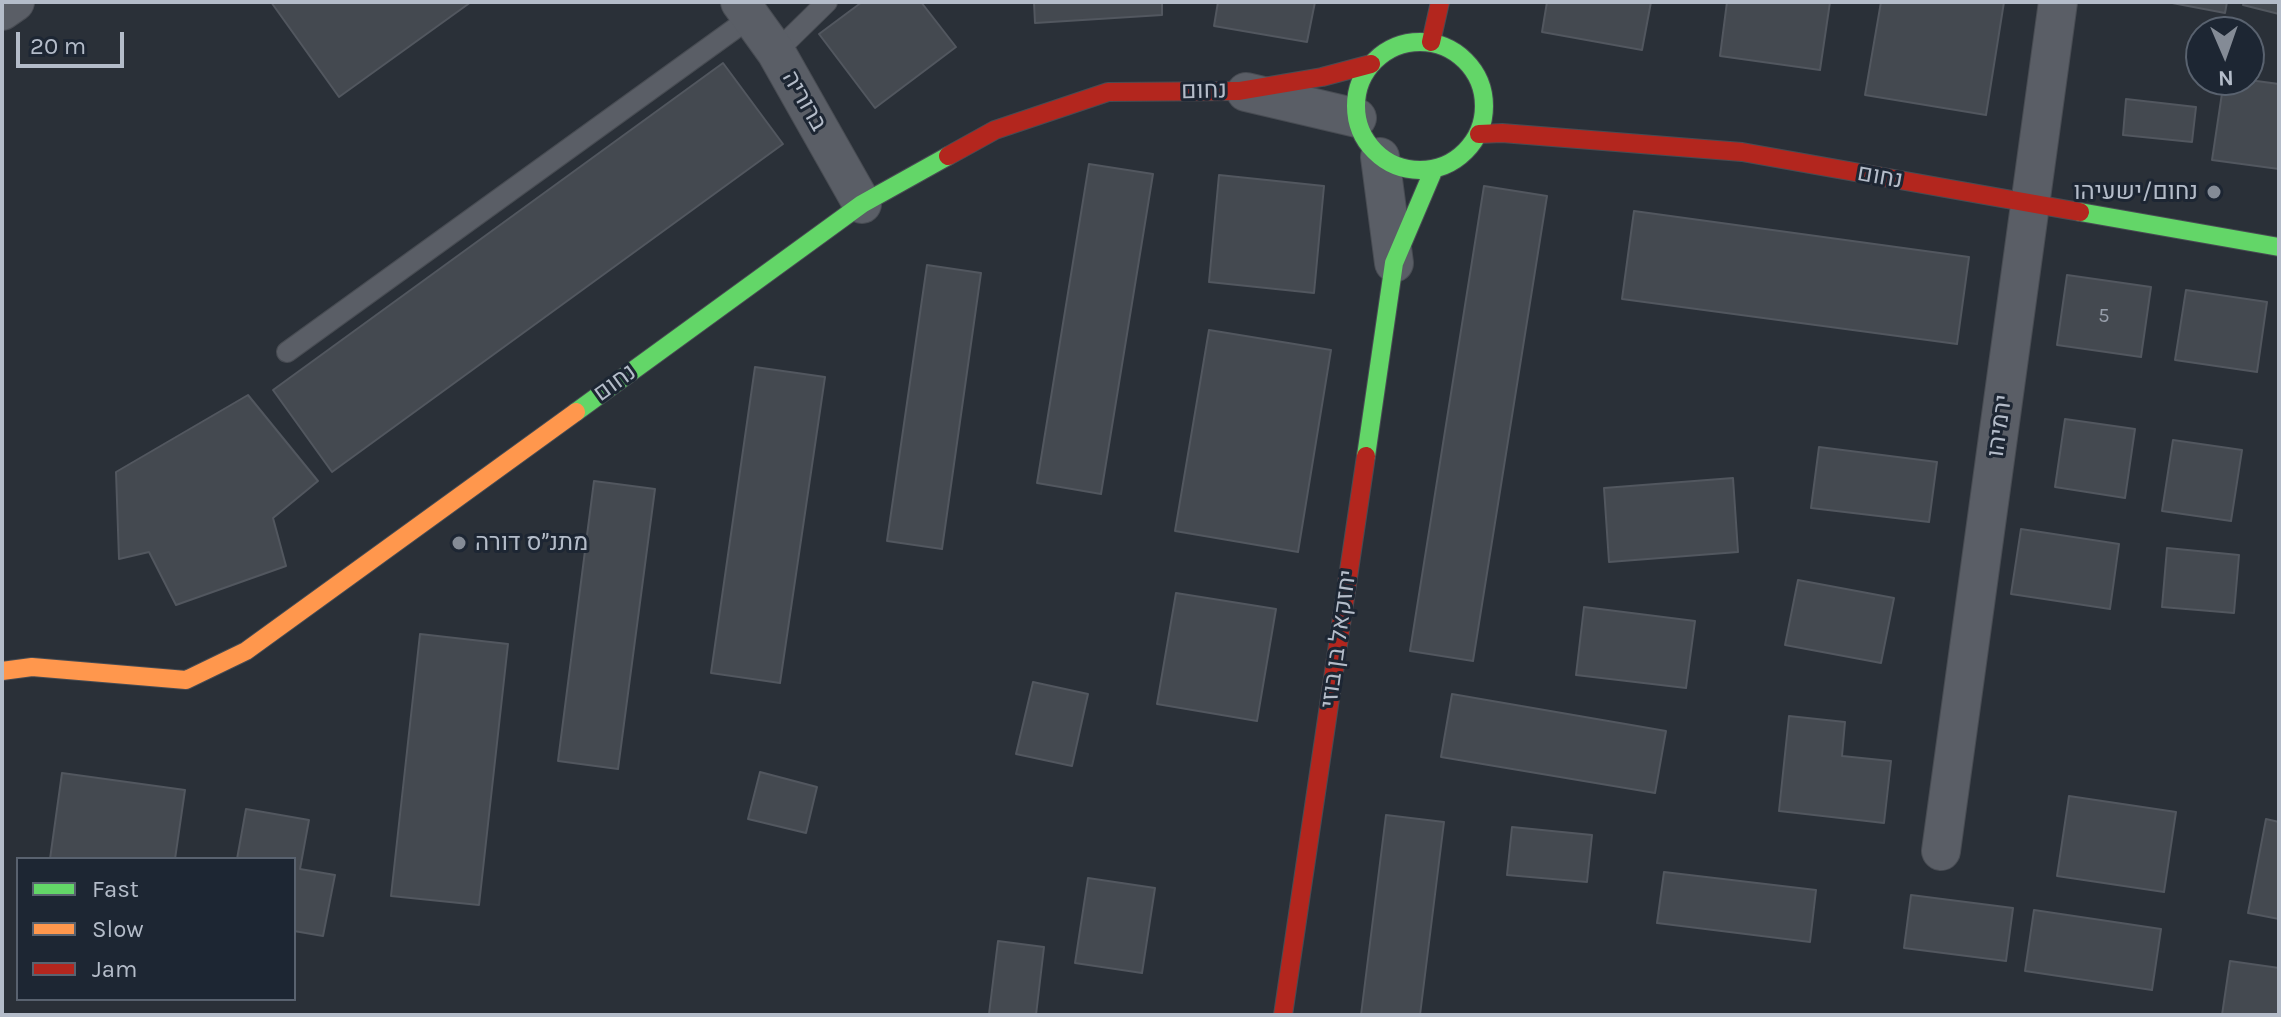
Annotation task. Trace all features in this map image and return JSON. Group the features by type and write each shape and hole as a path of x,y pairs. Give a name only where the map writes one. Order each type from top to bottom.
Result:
{"street":[{"path":"2,11 15,2"},
{"path":"1431,42 1440,2"},
{"name":"ירמיהו","path":"1941,851 2058,2"},
{"name":"ברוריה","path":"745,10 776,52 862,204"},
{"path":"1431,42 1450,48 1466,60 1478,76 1485,95 1485,115 1479,134 1460,157 1434,169 1405,169 1380,157 1361,133 1357,118 1358,90 1371,64 1383,53 1398,45 1431,42"},
{"name":"נחום","path":"2,671 32,667 186,680 246,651 862,204 995,130 1108,92 1239,91 1322,77 1371,64"},
{"name":"נחום","path":"1239,91 1357,118"},
{"name":"נחום","path":"1479,134 1502,133 1742,152 2279,247"},
{"name":"יחזקאל בן בוזי","path":"1380,157 1394,263"},
{"name":"יחזקאל בן בוזי","path":"1283,1015 1394,263 1434,169"}],"lane":[{"path":"776,52 827,2"},
{"path":"287,352 745,10"}],"building":[{"path":"271,2 471,2 339,97"},
{"path":"862,2 921,2 956,47 875,108 819,34"},
{"path":"1034,2 1162,2 1162,15 1035,23"},
{"path":"1218,2 1315,2 1307,42 1214,26"},
{"path":"1547,2 1651,2 1642,50 1542,32"},
{"path":"1727,2 1830,2 1820,70 1720,56"},
{"path":"1881,2 2004,2 1986,115 1865,95"},
{"path":"2167,2 2227,2 2225,13"},
{"path":"2244,2 2279,2 2279,14 2243,5"},
{"path":"723,63 783,144 332,472 273,390"},
{"path":"2265,82 2279,84 2279,169 2212,160 2222,96 2265,96"},
{"path":"2126,99 2196,107 2192,142 2123,135"},
{"path":"1089,164 1153,174 1101,494 1037,483"},
{"path":"1219,175 1324,186 1314,293 1209,282"},
{"path":"1484,186 1547,196 1473,661 1410,651"},
{"path":"1634,211 1969,257 1957,344 1622,299"},
{"path":"927,265 981,273 942,549 887,541"},
{"path":"2067,275 2151,287 2141,357 2057,345"},
{"path":"2186,290 2267,302 2257,372 2175,360"},
{"path":"1209,330 1331,350 1298,552 1175,531"},
{"path":"755,367 825,377 780,683 711,673"},
{"path":"248,395 318,481 273,518 286,566 176,605 149,552 119,559 116,472"},
{"path":"2065,419 2135,429 2125,498 2055,487"},
{"path":"2173,440 2242,450 2231,521 2162,511"},
{"path":"1819,447 1937,462 1929,522 1811,508"},
{"path":"1733,478 1738,552 1609,562 1604,488"},
{"path":"594,481 655,489 618,769 558,761"},
{"path":"2021,529 2119,544 2110,609 2011,594"},
{"path":"2167,548 2239,555 2234,613 2162,607"},
{"path":"1798,580 1894,598 1881,663 1785,645"},
{"path":"1176,593 1276,609 1257,721 1157,704"},
{"path":"1584,607 1695,621 1686,688 1576,675"},
{"path":"420,634 508,644 479,905 391,896"},
{"path":"1033,682 1088,694 1072,766 1016,754"},
{"path":"1452,694 1666,731 1655,793 1441,757"},
{"path":"1789,716 1845,722 1842,756 1891,761 1884,823 1779,811"},
{"path":"760,772 817,787 806,833 748,819"},
{"path":"62,773 185,790 175,857 50,857"},
{"path":"2069,796 2176,812 2164,892 2057,876"},
{"path":"246,809 309,820 300,869 335,875 323,936 296,931 296,857 237,857"},
{"path":"1386,815 1444,822 1420,1015 1361,1015"},
{"path":"2266,819 2279,822 2279,919 2248,913"},
{"path":"1512,827 1592,835 1587,882 1507,875"},
{"path":"1664,872 1816,890 1810,942 1657,923"},
{"path":"1088,878 1155,888 1142,973 1075,963"},
{"path":"1911,895 2013,908 2006,961 1904,948"},
{"path":"2034,910 2161,929 2152,990 2025,971"},
{"path":"998,941 1044,947 1036,1015 989,1014"},
{"path":"2230,961 2279,968 2279,1015 2222,1015"}],"traffic: fast":[{"path":"1420,42 1445,47 1466,60 1479,81 1484,106 1479,131 1466,152 1445,165 1420,170 1395,165 1374,152 1361,131 1356,106 1361,81 1374,60 1395,47 1420,42"},
{"path":"576,412 862,204 948,156"},
{"path":"1366,456 1394,263 1434,169"},
{"path":"2080,212 2279,247"}],"traffic: slow":[{"path":"2,671 32,667 186,680 246,651 576,412"}],"traffic: jam":[{"path":"1431,42 1440,2"},
{"path":"948,156 995,130 1108,92 1239,91 1322,77 1371,64"},
{"path":"1479,134 1502,133 1742,152 2080,212"},
{"path":"1283,1015 1366,456"}],"place":[{"name":"נחום/ישעיהו","path":"2214,192"},
{"name":"מתנ״ס דורה","path":"459,543"}]}
